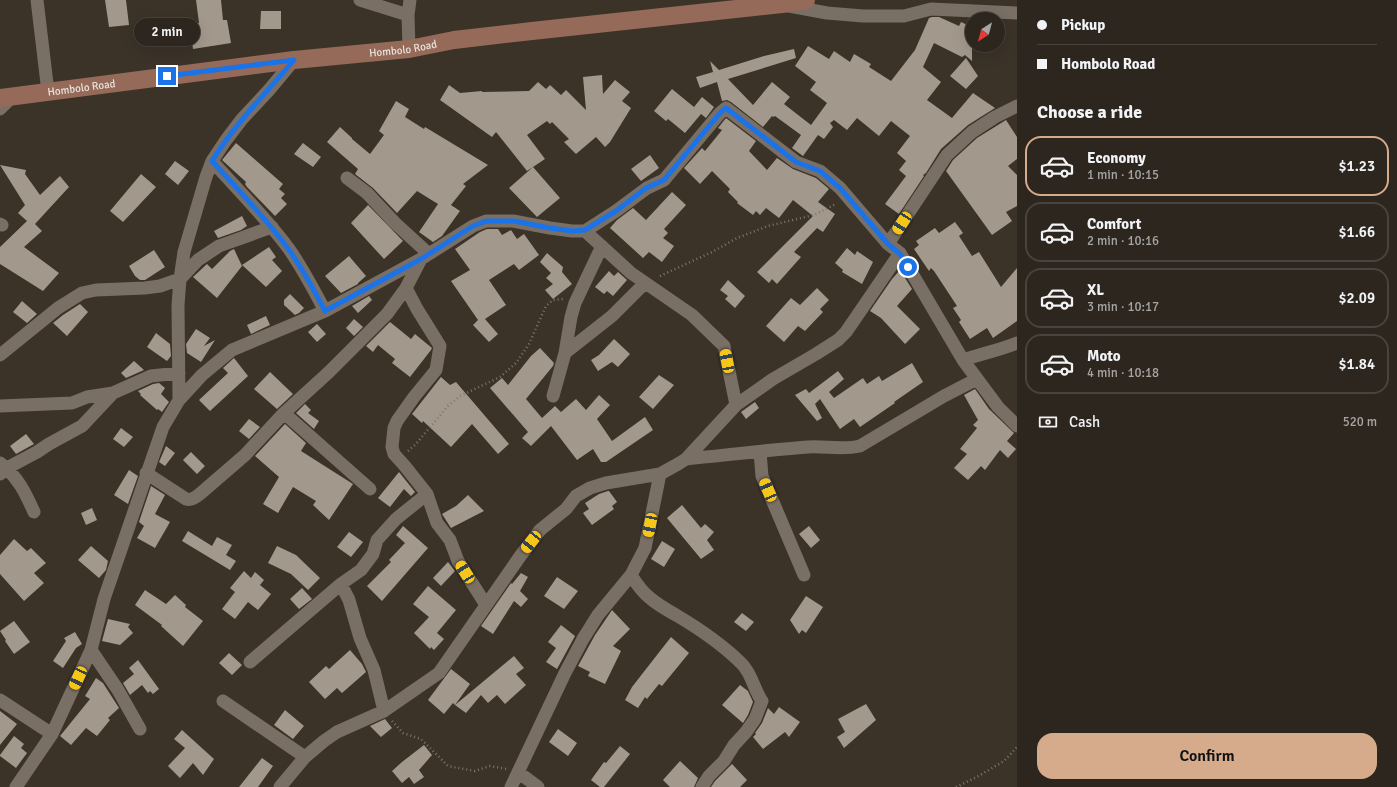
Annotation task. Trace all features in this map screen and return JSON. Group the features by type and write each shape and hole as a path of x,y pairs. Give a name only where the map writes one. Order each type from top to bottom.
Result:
{"street":[{"path":"37,0 48,92"},
{"path":"360,0 408,15"},
{"path":"409,49 408,15 410,0"},
{"path":"795,2 827,14 863,16 904,16 931,9 1017,13"},
{"name":"Hombolo Road","path":"7,97 294,60 409,49 454,40 795,2"},
{"path":"179,400 178,305 180,279 184,252 212,161 242,119 294,60"},
{"path":"0,110 7,97"},
{"path":"888,244 947,155 972,132 996,116 1017,106"},
{"path":"16,787 52,734 91,650 104,599 163,427 179,400 202,375 232,350 325,311 425,256 473,226 486,221 514,221 572,231 585,230 609,216 646,188 664,180 720,113 726,108 796,162 820,171 849,197 888,244 900,254 963,360 998,407 1017,426"},
{"path":"212,161 272,227 290,250 306,275 325,311"},
{"path":"347,178 366,193 425,256"},
{"path":"0,355 58,308 82,293 96,290 160,286 180,279 198,260 219,246 272,227"},
{"path":"585,230 631,273 692,315 724,346 736,405"},
{"path":"553,396 566,353 571,317 577,297 602,246"},
{"path":"280,787 305,757 337,732 384,711 439,673 540,530 566,509 576,496 590,488 606,483 660,474 686,459 736,405 773,379 838,340 846,332 900,254"},
{"path":"146,474 186,499 189,500 194,498 245,455 284,413 329,372 387,314 406,288 425,256"},
{"path":"566,353 612,316 646,283"},
{"path":"406,288 440,346 436,370 402,413 394,428 392,448 394,454 427,494 437,523 450,540 458,561 486,605"},
{"path":"963,360 1017,343"},
{"path":"0,406 72,403 87,397 113,393 151,376 179,373"},
{"path":"686,459 813,447 853,448 860,446 944,396 977,380"},
{"path":"34,512 21,484 2,469 36,452 68,432 82,426 113,393"},
{"path":"284,413 370,490"},
{"path":"760,452 762,476 804,575"},
{"path":"511,787 565,673 583,639 598,615 630,575 645,548 660,474"},
{"path":"250,662 341,584 361,570 373,554 377,540 396,519 427,494"},
{"path":"630,575 650,599 696,628 728,651 744,666 751,678 757,694 762,701 755,719 746,732 734,745 724,761 709,776 702,787"},
{"path":"341,584 349,600 360,638 374,670 384,711"},
{"path":"91,650 118,690 140,729"},
{"path":"0,700 52,734"},
{"path":"223,701 305,757"},
{"path":"518,772 538,787"}],"path":[{"path":"646,283 712,252 737,238 768,226 814,215 849,197"},
{"path":"398,459 416,445 448,406 460,396 500,377 516,364 529,344 546,306 549,303 560,299 577,297"},
{"path":"384,711 403,733 421,739 448,766 475,771 490,766 518,772"},
{"path":"956,787 1004,761 1017,747"}],"building":[{"path":"105,0 126,0 129,25 109,27"},
{"path":"196,0 221,0 223,20 227,20 231,43 193,49 190,24 199,23"},
{"path":"261,11 281,11 281,29 260,29"},
{"path":"939,17 959,26 961,22 965,24 965,52 972,52 972,61 965,55 962,57 934,43 923,67 941,82 927,100 952,118 973,93 995,108 968,125 941,149 899,214 885,204 906,176 899,170 906,161 897,153 910,136 891,121 879,136 857,118 847,130 834,120 830,123 833,127 824,139 818,135 803,156 792,148 801,135 775,116 772,116 763,127 731,102 727,100 722,101 717,82 700,88 696,77 713,72 710,61 719,70 764,56 794,49 796,58 728,79 753,105 772,82 790,97 784,104 811,125 827,103 810,90 816,82 795,66 808,46 829,59 834,51 850,62 854,54 871,64 869,67 891,81 915,50 929,18"},
{"path":"966,58 978,76 966,89 950,76"},
{"path":"602,75 603,94 615,80 630,92 622,101 631,108 610,142 605,147 596,137 576,154 564,142 569,139 552,122 550,124 547,121 527,135 545,159 527,171 496,132 492,137 440,100 449,85 460,93 482,91 529,91 538,82 546,89 550,85 561,95 566,90 586,110 583,77"},
{"path":"672,89 694,107 702,97 714,107 706,118 701,114 685,133 668,119 666,121 654,111"},
{"path":"396,101 409,109 405,117 424,129 425,127 488,165 463,184 466,186 451,205 460,211 442,236 433,242 419,232 438,204 417,191 397,213 373,188 355,174 358,169 327,142 340,127 370,154 384,135 379,131"},
{"path":"726,118 756,141 749,151 767,170 777,158 793,169 816,178 829,189 818,202 835,214 823,232 817,228 794,252 801,257 777,284 772,279 769,283 757,272 813,216 793,200 779,218 766,208 760,215 756,211 753,215 737,203 738,202 728,192 730,189 712,171 700,184 684,168 702,148 705,151 722,130 718,128"},
{"path":"1006,120 1017,137 1017,159 1008,166 1017,175 1017,206 1006,212 1012,221 992,235 946,171 953,160 977,138"},
{"path":"236,143 283,184 279,189 285,194 281,198 287,204 275,216 247,187 245,184 246,182 222,160"},
{"path":"303,143 321,157 313,167 294,154"},
{"path":"650,155 659,168 641,181 631,169"},
{"path":"175,161 189,171 178,185 165,174"},
{"path":"0,165 26,170 25,174 40,195 60,176 69,187 35,224 42,231 24,247 59,273 43,291 0,264 0,247 27,221 18,213 25,205"},
{"path":"533,167 560,198 537,217 509,188"},
{"path":"141,174 156,187 123,222 110,211"},
{"path":"672,192 686,205 664,229 668,233 663,238 674,246 662,262 649,252 643,258 610,228 617,220 633,208 646,220"},
{"path":"368,205 403,241 384,259 351,223"},
{"path":"242,216 247,226 241,230 218,238 214,231"},
{"path":"955,222 963,233 959,236 972,256 979,252 1001,287 1017,268 1017,321 993,338 987,328 970,339 959,322 961,320 953,308 957,306 934,271 931,268 929,271 914,249 919,245 916,241 935,228 939,233"},
{"path":"487,229 498,229 502,235 511,230 517,239 524,234 539,255 519,270 514,264 489,280 506,305 485,319 498,334 489,342 473,325 478,320 451,281 470,270 455,249"},
{"path":"269,247 276,257 272,260 282,271 266,287 242,265"},
{"path":"847,248 855,255 857,251 873,262 862,284 842,272 843,270 835,263"},
{"path":"234,249 242,266 217,298 193,277 207,264 212,269 230,251"},
{"path":"154,250 165,267 145,280 140,280 135,276 129,266"},
{"path":"547,253 563,267 562,272 572,284 553,299 545,290 553,284 546,278 551,273 540,262"},
{"path":"349,256 366,276 358,284 341,293 325,276"},
{"path":"900,270 912,289 897,306 920,329 905,344 881,318 870,311"},
{"path":"609,271 614,276 618,272 627,280 613,296 607,291 604,294 595,287"},
{"path":"728,280 745,296 735,308 725,299 728,296 720,290"},
{"path":"817,288 829,300 820,309 823,312 805,331 798,326 784,342 766,326 791,298 800,305"},
{"path":"290,294 304,308 295,315 284,305 284,300"},
{"path":"369,296 372,300 358,313 352,306"},
{"path":"22,301 37,314 27,323 13,312"},
{"path":"80,304 88,312 67,336 53,323"},
{"path":"266,316 270,325 251,334 247,325"},
{"path":"354,319 363,327 354,336 346,328"},
{"path":"390,322 411,339 415,334 432,348 410,377 392,363 395,359 378,345 373,352 366,346"},
{"path":"317,324 326,334 317,342 308,332"},
{"path":"196,329 210,338 204,346 215,340 201,362 187,353 186,344"},
{"path":"156,333 170,344 171,356 167,361 147,347"},
{"path":"614,339 630,354 618,367 612,362 598,371 591,360 599,355"},
{"path":"540,348 554,363 526,399 542,418 555,406 561,412 576,399 586,410 599,395 610,405 597,419 612,441 645,417 653,430 606,462 601,462 593,449 577,460 551,426 531,446 522,438 528,432 490,388 502,378 508,385 531,356"},
{"path":"234,358 248,376 210,411 199,400 228,373 223,368"},
{"path":"134,361 144,370 126,378 121,373"},
{"path":"912,363 923,382 860,427 854,419 840,429 820,399 815,404 822,418 817,421 795,395 806,389 809,393 838,371 844,379 829,392 834,398 863,378 867,384 879,376 882,381"},
{"path":"270,372 293,394 277,409 254,389"},
{"path":"659,375 674,385 653,409 639,397"},
{"path":"441,377 450,385 456,382 509,444 498,454 472,424 451,447 423,421 422,423 412,414"},
{"path":"159,383 165,388 161,394 169,402 162,412 158,409 157,410 140,395 141,394 138,391 153,384"},
{"path":"975,389 989,409 1014,433 1007,441 1016,449 1008,458 1000,450 985,470 981,466 968,480 954,468 967,454 960,449 977,428 973,425 978,420 964,395"},
{"path":"755,402 759,408 746,419 741,412"},
{"path":"305,404 311,410 308,413 319,421 314,429 296,413"},
{"path":"249,419 260,427 249,439 239,431"},
{"path":"285,424 306,443 301,451 353,484 329,520 313,505 316,501 293,487 278,513 263,504 279,477 255,456"},
{"path":"121,428 133,437 124,447 113,439"},
{"path":"26,434 34,444 16,454 10,446"},
{"path":"166,446 175,453 165,466 159,462"},
{"path":"191,452 205,466 197,474 183,460"},
{"path":"129,470 138,476 128,504 114,495"},
{"path":"399,472 415,492 411,496 404,489 390,507 378,498"},
{"path":"151,486 165,495 155,514 170,522 155,548 137,538 144,526 139,522"},
{"path":"609,491 617,502 612,506 614,509 592,525 583,513 589,509 585,503 599,494"},
{"path":"468,495 484,511 451,528 442,514 456,506"},
{"path":"682,505 701,528 705,524 714,532 707,540 714,550 701,559 667,518"},
{"path":"92,508 97,520 86,525 81,513"},
{"path":"403,526 428,548 382,601 367,586 391,562 389,560 405,543 396,535"},
{"path":"809,526 820,540 811,548 799,534"},
{"path":"188,531 212,546 217,537 232,545 226,555 236,561 230,570 182,541"},
{"path":"349,532 363,542 351,557 337,547"},
{"path":"14,539 27,551 31,548 46,563 34,573 44,583 24,601 0,574 0,555"},
{"path":"662,541 675,549 664,567 651,559"},
{"path":"91,546 108,561 106,570 99,578 78,560"},
{"path":"277,546 296,555 320,578 308,590 291,574 268,563"},
{"path":"448,562 455,571 441,586 433,578"},
{"path":"244,571 251,578 255,572 264,580 260,585 271,594 258,610 248,602 235,619 222,609 235,592 230,588"},
{"path":"521,573 528,577 520,591 528,599 521,607 514,601 493,634 481,626 511,583 512,584"},
{"path":"557,577 578,591 564,609 544,596"},
{"path":"428,586 456,610 437,633 444,639 434,650 431,647 430,649 414,633 429,617 413,604"},
{"path":"302,588 312,599 299,609 290,599"},
{"path":"145,590 166,604 175,595 186,605 185,607 203,621 183,646 161,626 162,625 135,605"},
{"path":"806,596 823,607 806,633 802,630 799,634 790,620"},
{"path":"612,610 630,629 613,646 621,651 605,684 588,676 590,672 578,666 595,635"},
{"path":"742,613 754,622 746,631 734,622"},
{"path":"108,619 130,624 128,627 133,633 120,645 102,641"},
{"path":"14,621 30,642 14,654 0,631"},
{"path":"561,625 575,636 557,669 546,662 556,648 548,642"},
{"path":"75,632 82,644 76,648 63,668 53,661 66,641 64,638"},
{"path":"671,637 689,653 662,686 659,684 647,699 645,697 638,708 625,700 632,687"},
{"path":"350,650 362,664 366,672 342,693 337,688 325,699 309,682 326,666 329,669"},
{"path":"229,653 242,665 232,675 219,663"},
{"path":"514,656 524,668 516,674 526,685 505,704 497,695 488,703 481,695 466,713 455,705"},
{"path":"138,660 159,689 153,694 150,691 148,693 142,685 130,695 123,683 134,674 129,668"},
{"path":"451,669 470,684 455,705 453,703 444,714 428,700"},
{"path":"96,678 103,683 119,708 108,718 110,720 97,736 86,728 71,745 60,736 90,699 85,696"},
{"path":"740,685 748,691 753,702 743,723 722,705"},
{"path":"866,704 876,720 844,748 837,737 845,732 838,719"},
{"path":"779,707 800,722 789,737 785,732 763,749 753,737 762,723 768,708 774,714"},
{"path":"285,710 304,726 293,739 274,725"},
{"path":"0,711 17,724 0,745"},
{"path":"385,719 392,728 381,737 370,726"},
{"path":"558,729 577,743 568,756 549,742"},
{"path":"182,730 214,759 203,775 193,763 180,778 168,766 185,748 174,739"},
{"path":"14,736 24,744 21,748 27,753 16,768 0,756"},
{"path":"424,745 432,755 419,770 424,777 414,784 409,777 402,783 392,771"},
{"path":"620,746 630,754 604,787 600,787 591,780 604,762 606,763"},
{"path":"262,758 273,766 258,787 239,787"},
{"path":"680,761 698,778 694,787 670,787 663,780"},
{"path":"732,764 747,780 740,787 711,787 715,781"}],"route":[{"path":"167,76 294,60 242,119 212,161 272,227 290,250 306,275 325,311 421,259 473,226 486,221 514,221 572,231 585,230 616,211 646,188 664,180 720,113 726,108 796,162 820,171 840,188 888,244 900,254 908,267"}]}
